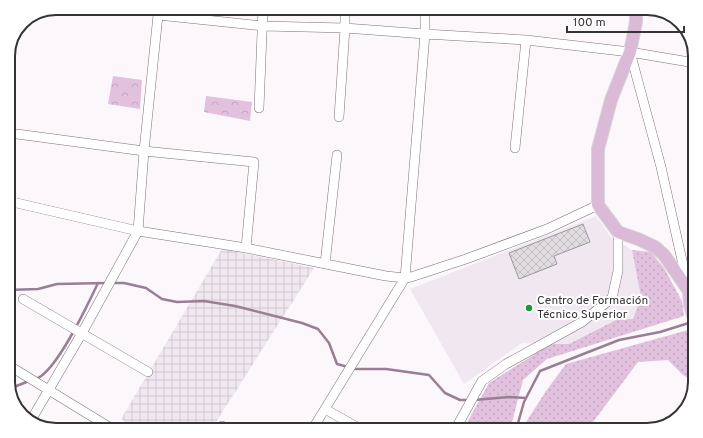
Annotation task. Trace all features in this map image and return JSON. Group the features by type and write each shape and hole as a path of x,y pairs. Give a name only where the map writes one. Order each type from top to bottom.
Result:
{"main road":[{"path":"636,15 630,52 611,100 598,149 598,205 618,232 655,247 664,255 688,290"}],"street":[{"path":"259,108 263,15"},
{"path":"339,117 346,15"},
{"path":"316,423 405,278 414,179 425,34 425,15"},
{"path":"33,417 82,333 138,231 144,151 158,16 263,26 345,28 526,40 630,52 688,62"},
{"path":"515,148 526,40"},
{"path":"630,52 661,167 688,287"},
{"path":"17,134 144,151 254,162 246,248"},
{"path":"325,264 337,155"},
{"path":"15,203 138,231 246,248 386,276 405,278 466,259 547,229 598,205"},
{"path":"459,423 482,381 506,364 582,322 612,298 618,271 618,232"},
{"path":"23,299 148,372"},
{"path":"15,369 103,423"},
{"path":"325,409 350,423"}],"shaded area":[{"name":"Centro de Formación Técnico Superior","path":"596,216 610,236 632,250 641,297 633,319 618,319 569,344 522,343 464,384 410,289"},
{"path":"222,249 314,268 215,423 128,423 121,419"}],"green space":[{"path":"113,76 142,80 140,109 108,104"},
{"path":"206,96 252,102 250,121 204,112"},
{"path":"632,250 651,252 664,268 682,301 684,316 547,359 523,380 512,423 467,423 489,383 551,344 569,344 618,319 633,319 641,297"},
{"path":"688,330 688,378 668,360 638,362 592,423 525,423 546,391 566,364"}],"building":[{"path":"583,224 590,242 554,256 557,264 519,279 509,253"}],"waterway":[{"path":"36,379 53,364 62,351 80,320 98,283"},
{"path":"15,290 38,289 57,284 107,283"},
{"path":"112,283 124,283 146,288 162,299 177,302 204,301 235,306 302,323 318,329 329,343 337,364 348,367"},
{"path":"518,423 524,402 540,371 619,340 660,332 688,323"},
{"path":"352,368 386,369 429,375 445,393 460,400 469,400"},
{"path":"15,386 29,381"},
{"path":"474,400 509,397 526,398"}],"place":[{"name":"Centro de Formación Técnico Superior","path":"529,308"}]}
